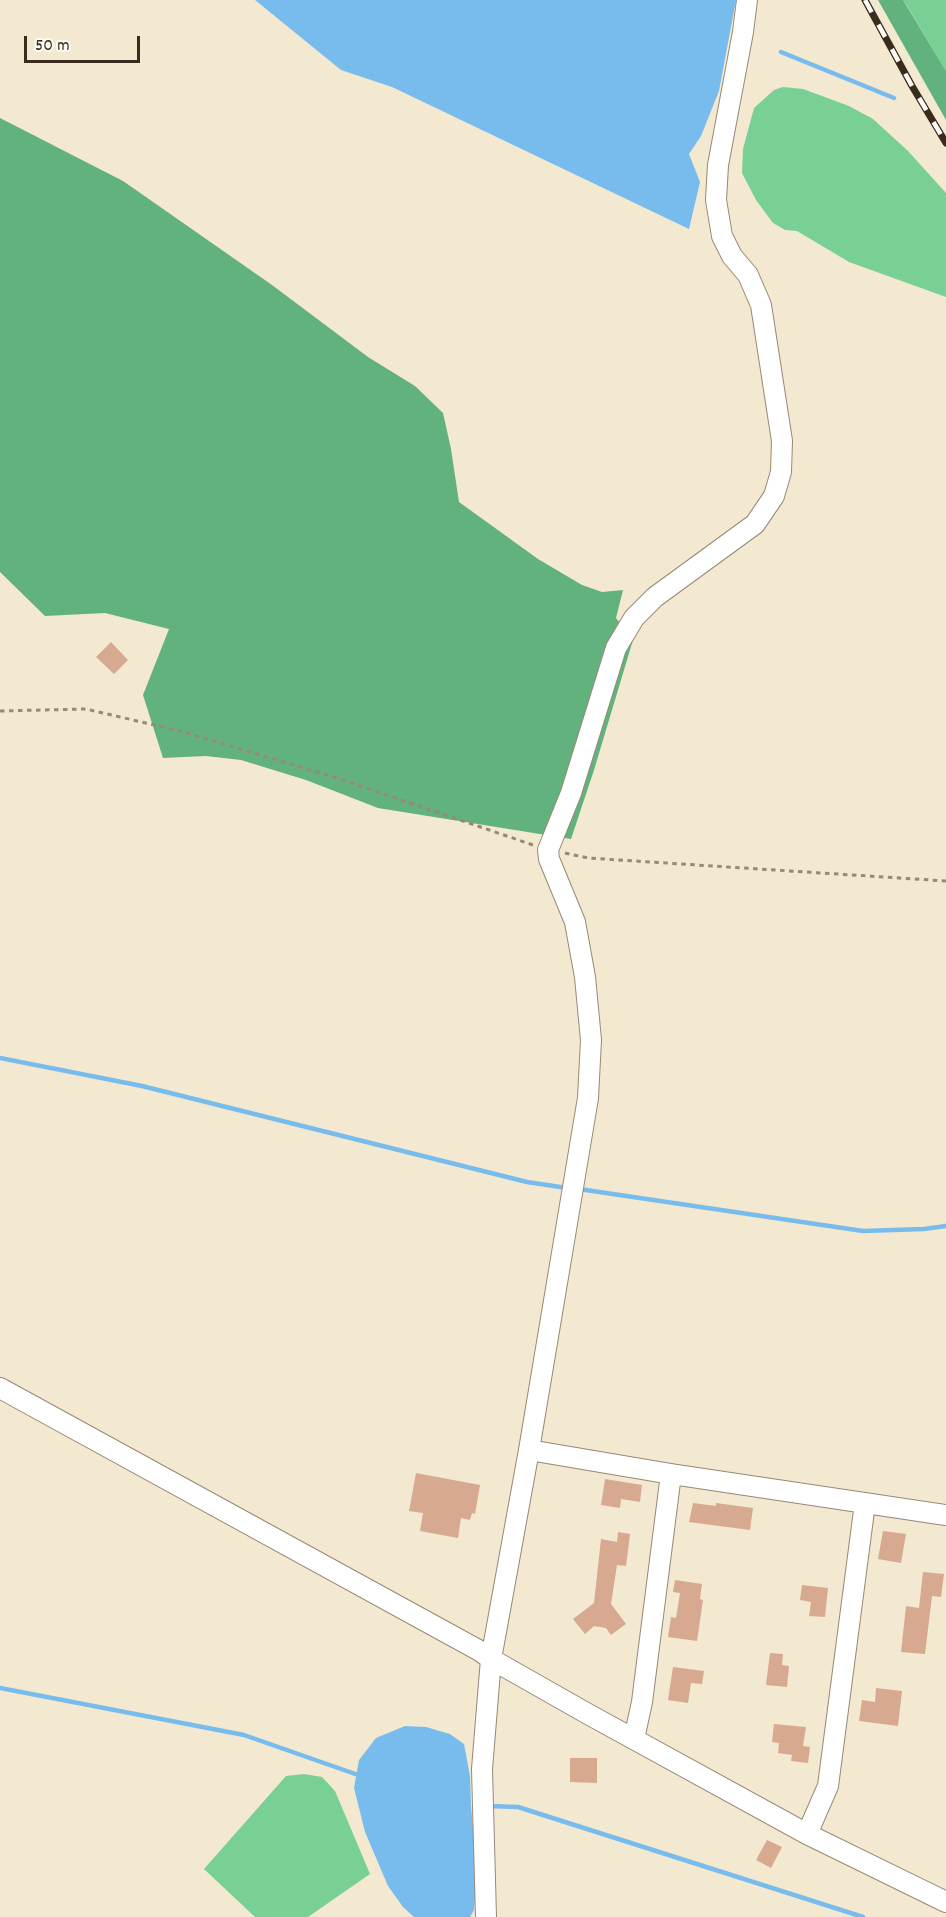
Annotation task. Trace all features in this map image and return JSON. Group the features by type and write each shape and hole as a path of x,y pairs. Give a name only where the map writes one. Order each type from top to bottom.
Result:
{"street":[{"path":"486,1917 482,1769 491,1659 530,1450 588,1098 591,1040 585,977 575,922 549,859 548,850 571,793 616,648 634,618 655,597 755,525 774,496 781,472 783,441 761,305 748,275 732,256 722,236 716,200 718,165 747,0"},
{"path":"0,1388 480,1651 807,1834 946,1902"},
{"path":"530,1450 671,1474 946,1515"},
{"path":"634,1739 642,1702 671,1474"},
{"path":"807,1834 828,1786 865,1503"}],"path":[{"path":"0,711 86,709 184,732 340,779 548,850 588,858 946,881"}],"green space":[{"path":"878,0 903,0 946,71 946,120"},
{"path":"903,0 946,0 946,71 907,6"},
{"path":"783,87 803,89 849,106 873,119 908,151 946,193 946,297 849,262 797,231 785,230 773,223 756,200 742,173 743,149 754,108 774,90"},
{"path":"0,118 123,181 272,285 368,357 415,386 443,413 459,502 538,559 582,585 602,592 623,590 616,618 633,640 571,839 378,808 306,780 241,760 206,756 163,758 143,695 169,629 105,613 45,616 0,572"},
{"path":"304,1774 322,1777 335,1791 370,1874 308,1917 255,1917 204,1869 286,1776"}],"water":[{"path":"255,0 736,0 719,91 701,136 689,154 700,182 689,229 392,87 341,70"},
{"path":"405,1726 426,1727 450,1734 464,1744 470,1776 477,1876 474,1910 470,1917 414,1917 403,1907 388,1886 365,1832 354,1788 359,1760 376,1738"}],"building":[{"path":"111,642 128,660 114,674 96,657"},
{"path":"416,1473 480,1485 475,1514 472,1513 470,1520 461,1518 458,1538 420,1531 423,1513 409,1511"},
{"path":"605,1479 642,1485 640,1502 621,1499 620,1508 601,1505"},
{"path":"693,1503 716,1506 716,1503 753,1508 750,1530 689,1522"},
{"path":"883,1531 906,1534 901,1563 878,1559"},
{"path":"618,1532 630,1534 626,1566 617,1565 611,1604 626,1624 611,1635 606,1628 594,1626 585,1634 573,1619 594,1603 601,1539 617,1542"},
{"path":"923,1572 944,1574 941,1597 932,1596 925,1654 901,1652 906,1606 919,1608"},
{"path":"675,1580 702,1584 700,1599 703,1600 697,1641 668,1637 671,1617 676,1618 680,1593 673,1592"},
{"path":"802,1585 828,1588 825,1617 809,1616 811,1602 800,1600"},
{"path":"770,1653 783,1654 782,1665 789,1666 787,1687 766,1685"},
{"path":"673,1667 704,1671 702,1684 691,1683 688,1703 668,1700"},
{"path":"876,1688 902,1691 898,1726 859,1721 862,1700 875,1702"},
{"path":"774,1724 806,1727 803,1746 810,1747 808,1763 791,1761 792,1755 778,1753 779,1743 772,1742"},
{"path":"570,1758 597,1758 597,1783 570,1782"},
{"path":"767,1840 782,1847 771,1868 756,1860"}],"waterway":[{"path":"781,52 894,98"},
{"path":"0,1058 142,1086 527,1182 567,1188"},
{"path":"579,1189 863,1231 946,1226"},
{"path":"0,1688 244,1735 361,1776"},
{"path":"488,1806 518,1807 863,1917"}],"railway":[{"path":"865,0 946,143"}]}
